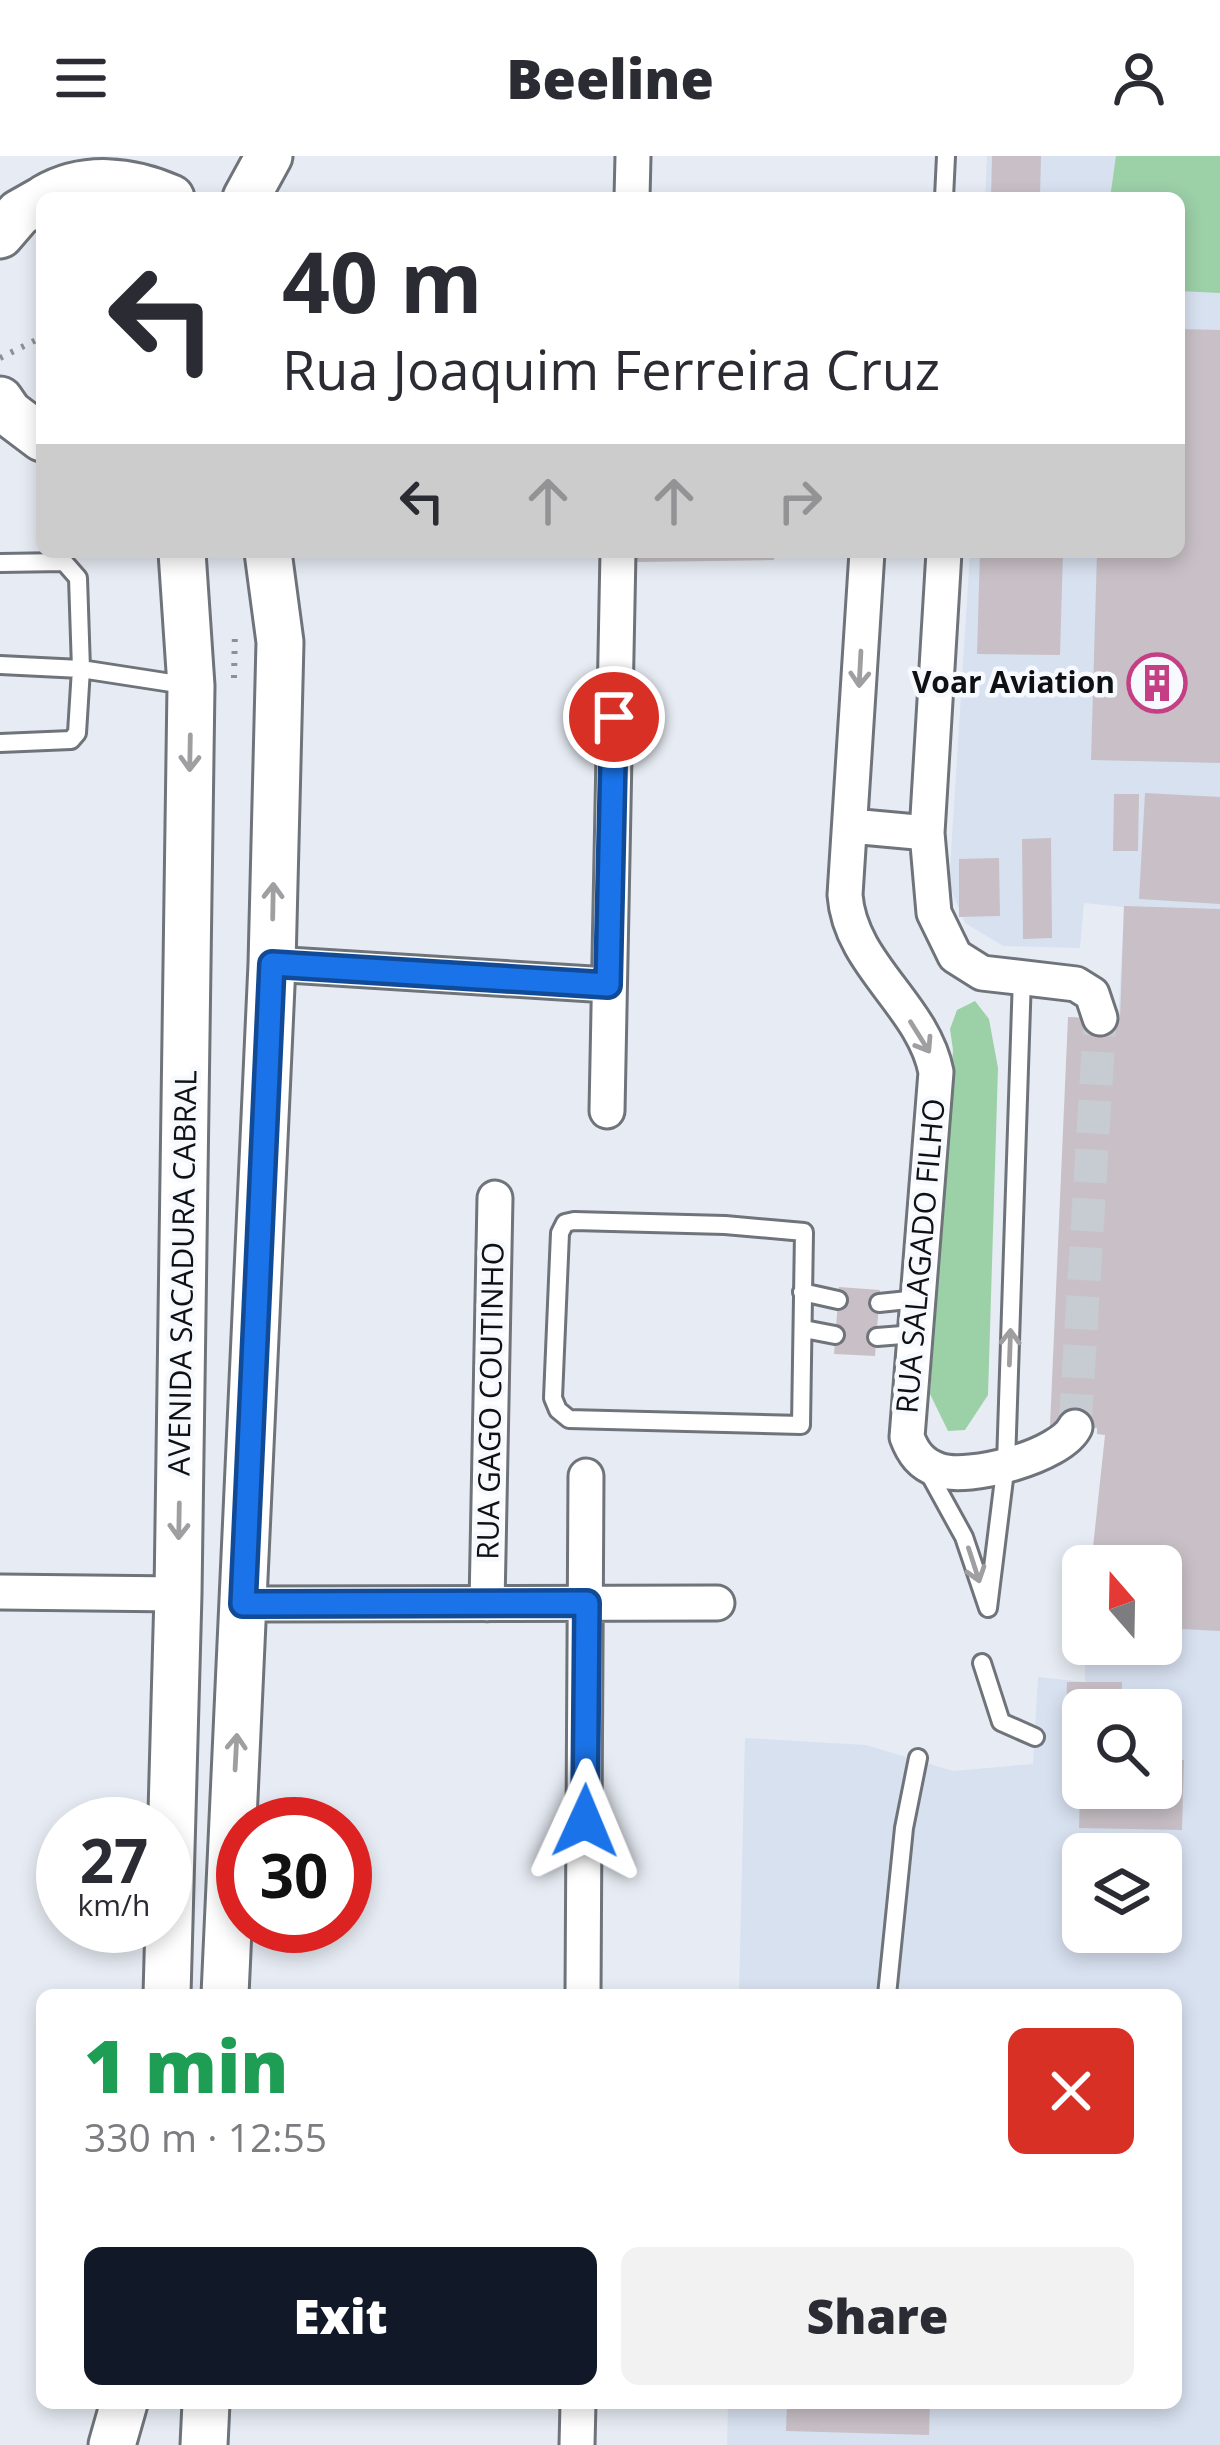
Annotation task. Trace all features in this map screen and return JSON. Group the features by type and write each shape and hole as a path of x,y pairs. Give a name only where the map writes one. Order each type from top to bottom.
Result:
{"street":[{"path":"249,192 269,156"},
{"path":"632,192 633,156"},
{"path":"55,192 102,181 162,180"},
{"path":"0,235 19,213 36,203"},
{"name":"AVENIDA SACADURA CABRAL","path":"167,1989 178,1594 191,686 182,558"},
{"path":"225,1989 272,964 280,642 269,558"},
{"path":"607,1111 618,558"},
{"name":"RUA SALAGADO FILHO","path":"867,558 845,895 847,920 856,941 927,1044 936,1072 907,1437 921,1462"},
{"path":"944,558 927,833 928,878 943,938 955,956 982,973 1076,984 1092,994 1100,1018"},
{"path":"851,826 927,833"},
{"path":"272,964 608,985"},
{"name":"RUA GAGO COUTINHO","path":"487,1604 495,1198"},
{"path":"921,1462 954,1474 1006,1463 1052,1451 1069,1440 1075,1427"},
{"path":"583,1989 586,1476"},
{"path":"0,1592 178,1594"},
{"path":"243,1604 717,1603"},
{"path":"112,2445 122,2409"},
{"path":"204,2445 206,2409"},
{"path":"577,2445 578,2409"}],"lane":[{"path":"944,192 946,156"},
{"path":"0,562 64,562 72,567 78,578 81,669 77,733 71,740 0,743"},
{"path":"0,665 81,669 191,686"},
{"path":"921,1462 964,1537 988,1608 1006,1463 1022,977"},
{"path":"574,1221 803,1232 804,1329 801,1425 569,1419 553,1398 560,1233 566,1223 574,1221"},
{"path":"802,1292 838,1300"},
{"path":"879,1303 918,1299"},
{"path":"804,1329 836,1335"},
{"path":"877,1337 915,1334"},
{"path":"982,1663 1000,1722 1035,1737"},
{"path":"888,1989 904,1828 918,1758"}],"path":[{"path":"0,358 36,340"}],"shaded area":[{"path":"987,156 1220,156 1220,2445 727,2445 728,2409 1182,2409 1182,1989 739,1989 745,1738 866,1745 953,1771 1033,1764 1038,1677 1085,1682 1085,1665 1182,1665 1182,1545 1152,1545 1105,1435 1097,1434 1124,907 1084,903 1080,948 1003,946 965,923 949,885 970,558 1185,558 1185,192 985,192"}],"green space":[{"path":"1116,156 1220,156 1220,293 1185,291 1185,192 1111,192"},
{"path":"975,1001 989,1019 998,1068 988,1395 965,1430 948,1431 930,1394 953,1050 950,1029 957,1010"}],"building":[{"path":"992,156 1041,156 1040,192 991,192"},
{"path":"1185,329 1220,330 1220,763 1091,760 1097,558 1185,558"},
{"path":"633,558 774,558 774,560 638,562"},
{"path":"980,558 1063,558 1060,655 977,654"},
{"path":"1145,793 1220,797 1220,904 1139,899"},
{"path":"1114,794 1139,794 1138,851 1113,851"},
{"path":"1051,838 1052,938 1023,939 1022,839"},
{"path":"999,858 1000,916 959,917 959,859"},
{"path":"1124,906 1220,909 1220,1631 1182,1629 1182,1545 1093,1545 1105,1435 1097,1434 1097,1428 1050,1426 1068,1017 1120,1019"},
{"path":"839,1287 880,1290 875,1356 834,1354"},
{"path":"1067,1682 1122,1682 1122,1689 1067,1689"},
{"path":"1184,1760 1182,1830 1079,1828 1079,1809 1182,1809"},
{"path":"787,2409 930,2409 929,2435 786,2431"}],"tunnel":[{"path":"1075,1427 1100,1018"}],"place":[{"name":"Voar Aviation","path":"1157,683"}],"route":[{"path":"585,1821 587,1603 243,1604 272,964 608,985 614,717"}]}
